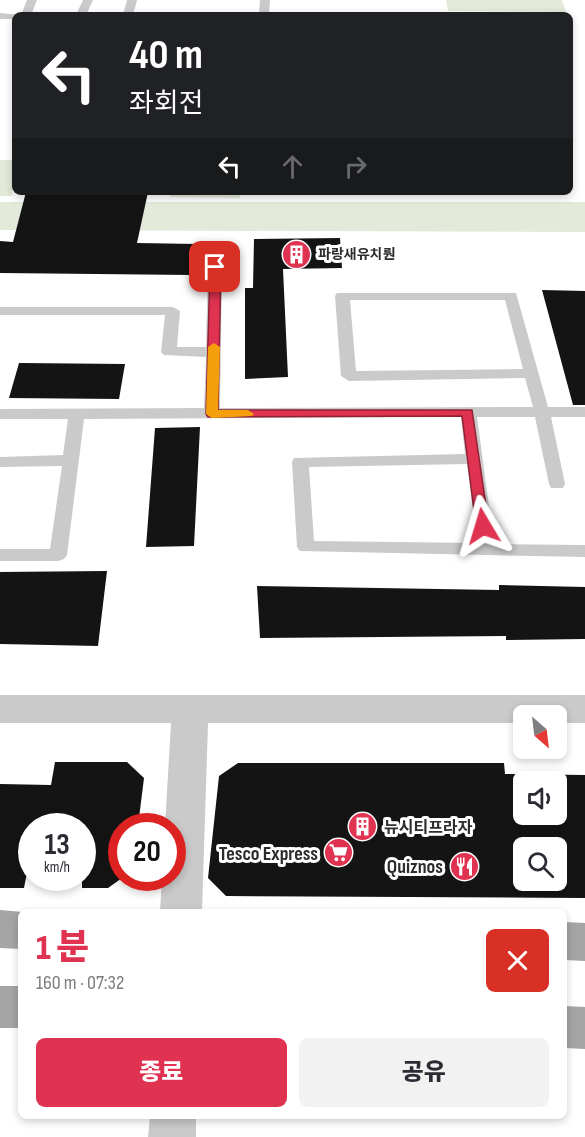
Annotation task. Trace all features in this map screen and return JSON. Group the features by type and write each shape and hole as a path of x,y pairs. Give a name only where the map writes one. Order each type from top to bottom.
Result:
{"main road":[{"path":"0,929 18,930"},
{"path":"567,941 585,942"},
{"path":"0,1007 18,1007"},
{"path":"567,1027 585,1028"}],"street":[{"path":"0,709 190,711 585,709"},
{"path":"181,909 190,711"},
{"path":"172,1137 173,1119"}],"lane":[{"path":"212,414 215,267"},
{"path":"531,373 349,376 342,296 511,296 542,412 557,484"},
{"path":"0,311 172,311 169,352 214,352"},
{"path":"0,414 585,412"},
{"path":"468,413 486,548"},
{"path":"0,555 58,555 77,414"},
{"path":"474,459 300,462 306,547 585,551"},
{"path":"0,462 71,460"}],"green space":[{"path":"446,0 562,0 566,12 448,11"},
{"path":"0,160 12,160 12,196 0,196"},
{"path":"170,195 240,195 240,198 170,197"},
{"path":"0,202 585,202 585,232 0,230"}],"building":[{"path":"25,195 147,195 137,243 197,244 192,275 0,273 0,241 13,242"},
{"path":"340,238 342,268 283,269 288,377 245,379 245,288 253,288 254,239"},
{"path":"542,290 585,291 585,405 573,405"},
{"path":"19,363 125,364 119,399 9,398"},
{"path":"200,427 194,546 146,547 155,428"},
{"path":"107,571 98,646 0,644 0,572"},
{"path":"499,585 585,587 585,639 506,640 506,636 260,638 257,586 499,590"},
{"path":"55,762 127,762 144,778 140,813 108,813 108,888 96,888 96,813 18,813 18,888 0,888 0,784 51,785"},
{"name":"뉴시티프라자","path":"238,763 504,763 505,774 513,774 513,825 567,825 567,775 585,775 585,898 226,896 208,878 219,776"}],"slow traffic":[{"path":"214,347 212,414 248,414"}],"place":[{"name":"파랑새유치뤈","path":"297,254"},
{"name":"뉴시티프라자","path":"363,827"},
{"name":"Tesco Express","path":"339,853"},
{"name":"Quiznos","path":"464,866"}],"route":[{"path":"215,267 212,414 468,413 483,526"}]}
